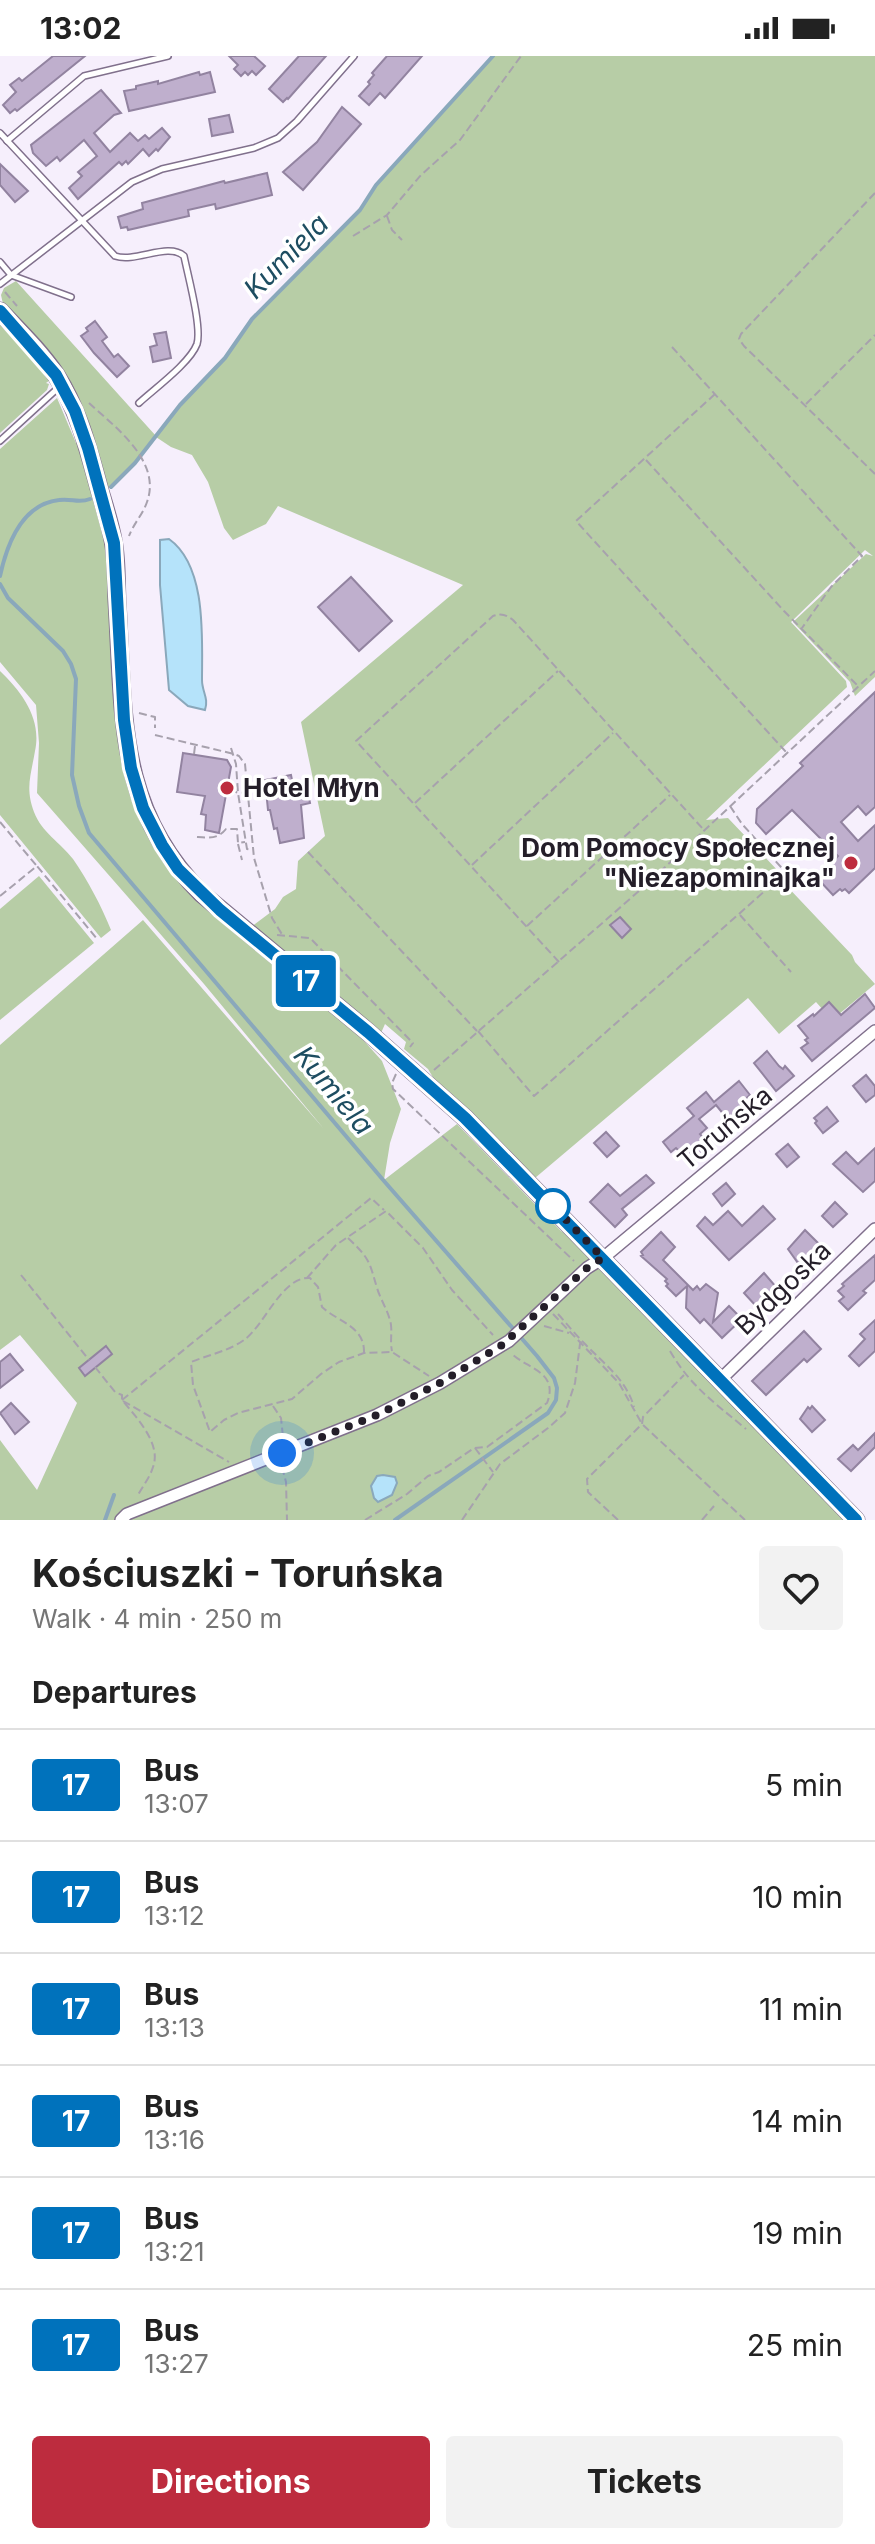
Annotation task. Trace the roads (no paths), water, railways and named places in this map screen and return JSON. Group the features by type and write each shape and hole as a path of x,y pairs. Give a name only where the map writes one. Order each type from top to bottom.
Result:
{"street":[{"path":"0,311 44,359 62,384 81,426 114,543 126,745 137,793 155,833 178,869 202,894 401,1070 493,1145 856,1520"},
{"name":"Toruńska","path":"124,1517 377,1415 440,1383 506,1343 587,1268 603,1258 875,1031"},
{"name":"Bydgoska","path":"721,1379 875,1229"}],"lane":[{"path":"7,141 84,76 168,56"},
{"path":"0,284 132,182 154,172 254,148 278,138 354,56"},
{"path":"0,133 115,256 127,259 173,250 184,256 196,318 196,344 185,361 139,403"},
{"path":"0,262 11,275 71,297"},
{"path":"0,441 62,384"}],"water":[{"path":"169,539 181,551 196,584 202,624 205,710 188,706 169,690 160,585 160,540"},
{"path":"377,1476 395,1477 397,1483 392,1495 378,1502 371,1486"}],"waterway":[{"name":"Kumiela","path":"111,487 135,463 180,405 225,358 252,319 360,210 376,185 493,56"},
{"name":"Kumiela","path":"0,576 12,539 35,509 59,500 90,499"},
{"name":"Kumiela","path":"0,584 8,598 63,651 71,664 76,679 72,775 89,833 554,1378 556,1400 548,1413 395,1520"},
{"path":"105,1520 114,1495"}],"place":[{"name":"Hotel Młyn","path":"227,788"},
{"name":"Dom Pomocy Społecznej \"Niezapominajka\"","path":"851,863"}]}
